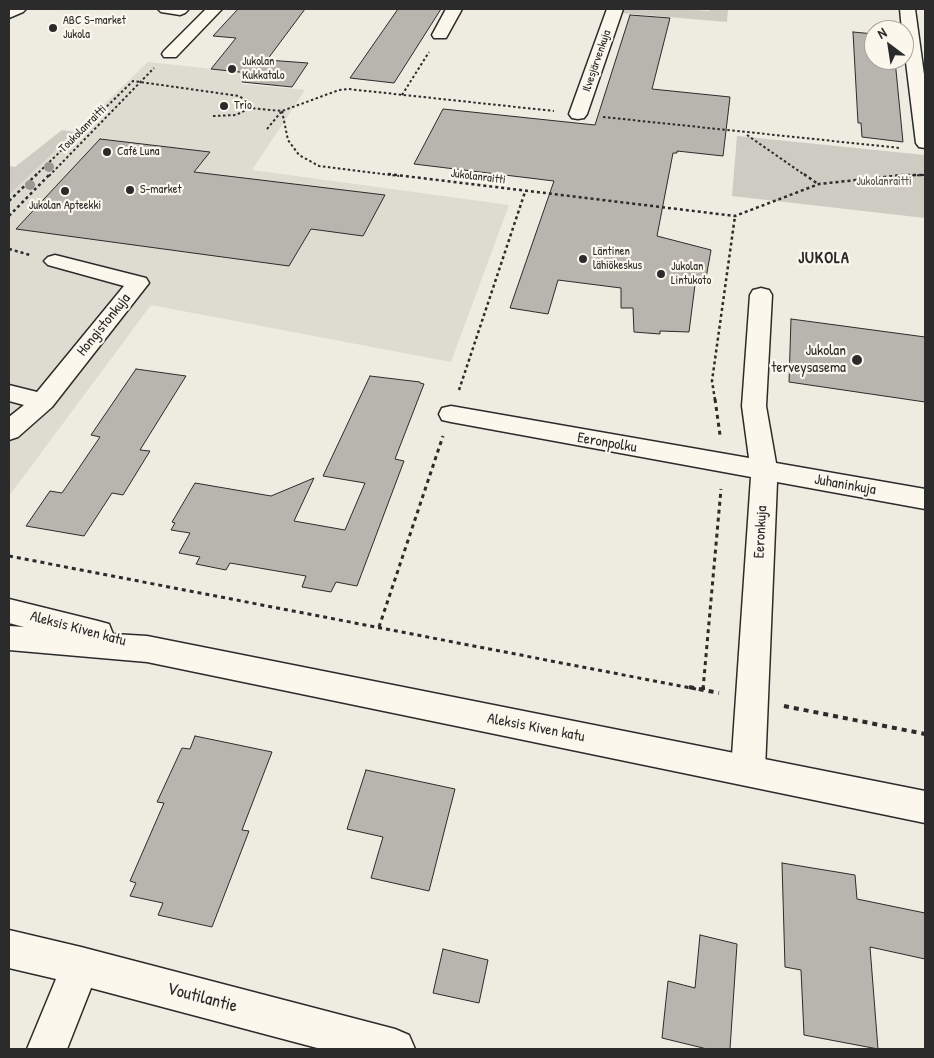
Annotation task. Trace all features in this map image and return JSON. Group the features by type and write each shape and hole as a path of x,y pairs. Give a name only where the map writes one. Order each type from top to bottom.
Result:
{"street":[{"path":"9,13 18,9"},
{"path":"170,54 214,9"},
{"path":"440,35 454,9"},
{"name":"Ilvesjärvenkuja","path":"578,114 615,9"},
{"path":"907,9 925,143"},
{"name":"Hongistonkuja","path":"10,433 43,401 138,283 56,261"},
{"name":"Eeronkuja","path":"748,770 764,472 754,406 761,295"},
{"path":"9,393 43,401"},
{"name":"Eeronpolku","path":"451,414 764,472"},
{"name":"Juhaninkuja","path":"764,472 925,499"},
{"name":"Aleksis Kiven katu","path":"9,611 103,634 147,649"},
{"name":"Aleksis Kiven katu","path":"9,638 147,649 925,807"},
{"name":"Voutilantie","path":"9,949 81,966 395,1049"},
{"path":"47,1049 81,966"}],"path":[{"path":"402,95 440,35"},
{"name":"Toukolanraitti","path":"9,216 170,54"},
{"path":"9,201 134,81 239,96 251,104 250,108"},
{"path":"213,116 236,115 250,108 282,111 339,90 359,89 745,133 906,149"},
{"path":"267,129 282,111"},
{"name":"Jukolanraitti","path":"282,111 288,140 299,155 319,166 735,216 819,184 903,174 925,175"},
{"path":"745,133 819,184"},
{"path":"9,556 925,734"}],"shaded area":[{"path":"148,62 249,73 241,84 305,90 252,170 509,205 451,362 151,305 9,496 9,195"}],"green space":[{"path":"623,9 709,11 710,9 728,9 727,22 621,13"},
{"path":"62,130 75,132 9,195 9,166 15,167"},
{"name":"Jukolanraitti","path":"737,136 925,155 925,218 732,196"}],"building":[{"path":"238,9 305,9 267,60 308,63 292,87 242,82 249,73 211,69 236,38 213,36"},
{"path":"398,9 441,9 394,83 350,78"},
{"path":"630,15 670,18 652,89 730,97 723,156 677,151 677,153 673,153 657,236 711,250 706,278 696,277 689,332 660,331 660,334 634,332 633,308 621,308 621,288 558,280 548,314 510,308 554,181 414,164 443,109 595,125"},
{"path":"853,32 864,33 864,70 896,70 903,142 862,137 861,123 858,123"},
{"path":"100,139 210,152 194,172 385,195 363,236 311,229 289,266 16,229"},
{"name":"Jukolan terveysasema","path":"791,319 925,337 925,402 789,382"},
{"path":"136,369 186,376 140,450 150,451 123,495 112,493 84,536 26,526 50,491 62,493 100,437 91,435"},
{"path":"370,376 424,384 395,459 404,461 357,586 336,582 331,592 302,587 306,576 230,563 226,570 196,564 200,557 179,553 190,533 171,530 175,523 172,522 195,483 271,496 314,478 294,521 345,530 365,483 323,476"},
{"path":"195,736 272,752 242,830 249,831 212,927 158,915 163,903 130,896 136,883 130,881 164,803 157,802 182,748 190,749"},
{"path":"366,770 455,789 429,891 371,878 383,837 347,829"},
{"path":"782,863 855,875 857,899 925,913 925,959 870,947 878,1049 804,1035 801,970 785,967"},
{"path":"700,935 737,944 730,1049 707,1049 662,1038 668,981 695,988"},
{"path":"443,949 488,960 479,1003 433,993"}],"place":[{"name":"ABC S-market Jukola","path":"53,28"},
{"name":"Jukolan Kukkatalo","path":"232,69"},
{"name":"Trio","path":"224,106"},
{"name":"Café Luna","path":"107,152"},
{"name":"S-market","path":"130,190"},
{"name":"Jukolan Apteekki","path":"65,191"},
{"name":"Läntinen lähiökeskus","path":"583,259"},
{"name":"Jukolan Lintukoto","path":"661,274"},
{"name":"Jukolan terveysasema","path":"857,360"}],"district":[{"name":"JUKOLA","path":"824,259"}]}
